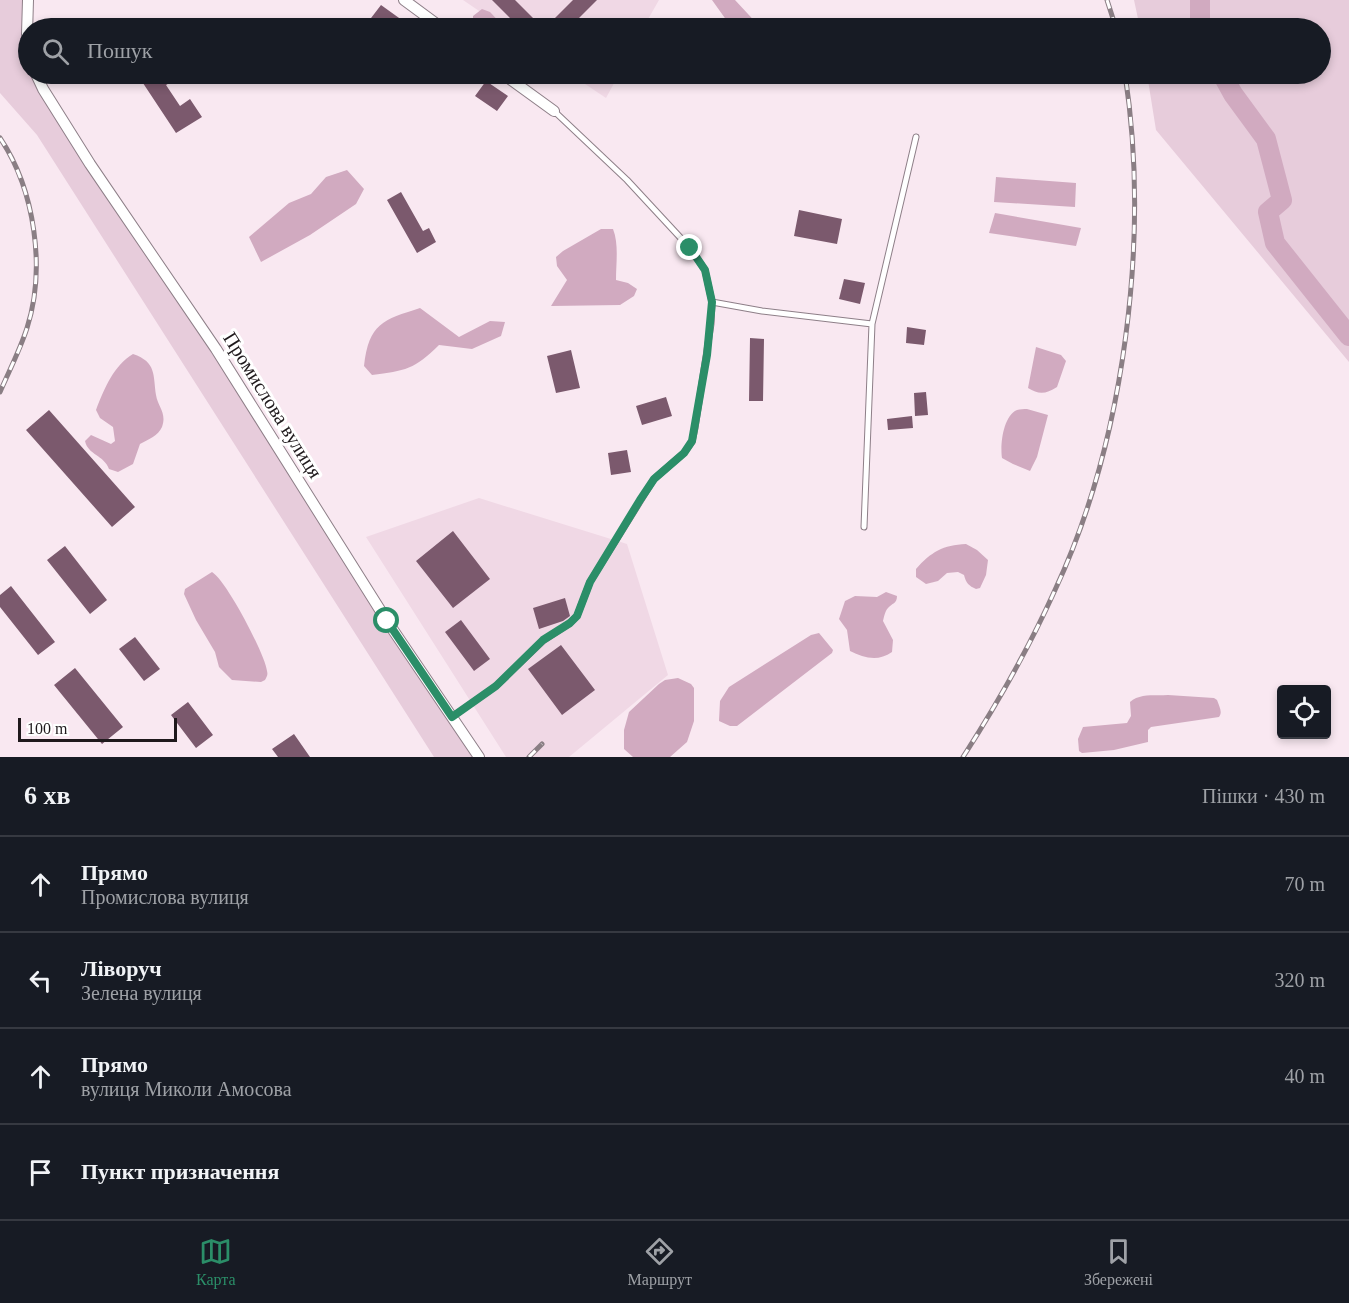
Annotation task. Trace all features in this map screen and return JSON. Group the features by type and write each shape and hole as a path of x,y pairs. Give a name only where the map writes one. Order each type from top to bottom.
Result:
{"street":[{"path":"27,18 28,0"},
{"path":"404,0 428,18"},
{"name":"Промислова вулиця","path":"41,84 90,164 216,349 387,621 479,757"},
{"path":"518,84 554,111"}],"lane":[{"path":"452,717 496,686 543,640 577,616 590,582 640,500 654,479 684,453 692,441 707,355 712,302 705,270 690,248 627,180 554,111"},
{"path":"864,527 872,324 916,137"},
{"path":"712,302 762,311 872,324"}],"shaded area":[{"path":"0,0 28,0 28,18 18,18 18,84 41,84 382,619 474,757 434,757 37,135 0,93"},
{"path":"463,0 659,0 649,18 489,18"},
{"path":"712,0 735,0 752,18 725,18"},
{"path":"1134,0 1349,0 1349,362 1156,130 1149,84 1331,84 1331,18 1138,18"},
{"path":"482,9 490,12 496,18 473,18"},
{"path":"585,84 614,84 606,98"},
{"path":"347,170 364,189 356,204 310,235 261,262 249,237 289,203 311,194 326,177"},
{"path":"996,177 1076,183 1075,207 994,202"},
{"path":"995,213 1081,228 1076,246 989,233"},
{"path":"601,229 613,229 617,247 616,280 628,283 637,289 634,296 620,305 551,306 567,280 557,266 556,257"},
{"path":"420,308 459,337 490,321 505,322 501,336 472,349 439,345 409,368 372,375 364,366 366,352 374,332 387,320"},
{"path":"1036,347 1061,355 1066,361 1057,387 1039,393 1028,388"},
{"path":"133,354 141,357 150,365 163,422 158,433 140,444 133,464 118,472 109,469 104,461 89,449 85,441 91,435 111,444 115,441 113,427 100,418 96,410 115,371"},
{"path":"1027,409 1048,415 1037,457 1030,471 1002,458 1001,452 1008,418 1017,410"},
{"path":"479,498 627,544 668,675 569,757 506,757 366,537"},
{"path":"966,544 988,560 986,575 980,588 971,587 964,575 958,572 947,573 938,581 926,584 916,577 916,569 932,554 944,548"},
{"path":"212,572 235,602 260,649 267,674 265,680 261,682 232,680 219,667 215,652 184,594 185,589"},
{"path":"886,592 897,596 895,602 886,611 883,621 893,640 892,652 882,657 871,658 850,651 847,630 839,619 845,601 855,596 877,597"},
{"path":"819,633 833,650 832,653 737,726 730,726 719,721 720,701 729,687 811,635"},
{"path":"678,678 691,684 694,688 694,721 687,742 670,757 633,757 624,749 624,730 629,712 659,684 665,680"},
{"path":"1143,696 1214,698 1220,707 1220,715 1151,727 1148,730 1148,742 1114,750 1082,753 1079,751 1078,739 1083,727 1127,723 1131,716 1130,702 1134,699"}],"building":[{"path":"492,0 515,0 533,18 510,18"},
{"path":"573,0 597,0 579,18 555,18"},
{"path":"381,5 399,18 371,18"},
{"path":"144,84 168,84 166,85 180,106 190,99 202,117 176,133"},
{"path":"484,84 490,84 508,96 497,111 475,96"},
{"path":"401,192 423,231 429,228 436,242 417,253 387,200"},
{"path":"799,210 842,219 837,244 794,236"},
{"path":"844,279 865,283 860,304 839,299"},
{"path":"907,327 926,330 924,345 906,343"},
{"path":"750,338 764,339 763,401 749,401"},
{"path":"571,350 580,388 556,393 547,356"},
{"path":"926,392 928,415 915,416 914,393"},
{"path":"666,397 672,416 642,425 636,406"},
{"path":"49,410 135,507 112,527 26,430"},
{"path":"912,416 913,428 888,430 887,419"},
{"path":"627,450 631,472 611,475 608,453"},
{"path":"453,531 490,579 453,608 416,561"},
{"path":"65,546 107,600 90,614 47,560"},
{"path":"11,586 55,642 38,655 0,607 0,595"},
{"path":"565,598 570,616 563,621 539,629 533,608"},
{"path":"461,620 490,659 474,671 445,632"},
{"path":"135,637 160,669 144,681 119,649"},
{"path":"561,645 595,690 562,715 528,669"},
{"path":"75,668 123,727 102,744 54,685"},
{"path":"188,702 213,735 196,748 171,715"},
{"path":"294,734 310,757 278,757 272,749"}],"waterway":[{"path":"1200,0 1200,18"},
{"path":"1228,84 1266,139 1282,200 1268,212 1275,243 1349,336"}],"railway":[{"path":"1107,0 1113,18"},
{"path":"963,757 1012,675 1055,590 1079,531 1099,469 1115,404 1126,337 1132,269 1134,202 1132,137 1126,84"},
{"path":"0,138 22,181 34,230 36,256 36,281 27,328 0,392"},
{"path":"529,757 542,744"}],"route":[{"path":"387,621 452,717 496,686 543,640 577,616 590,582 640,500 654,479 684,453 692,441 707,355 712,302 705,270 690,248"}]}
